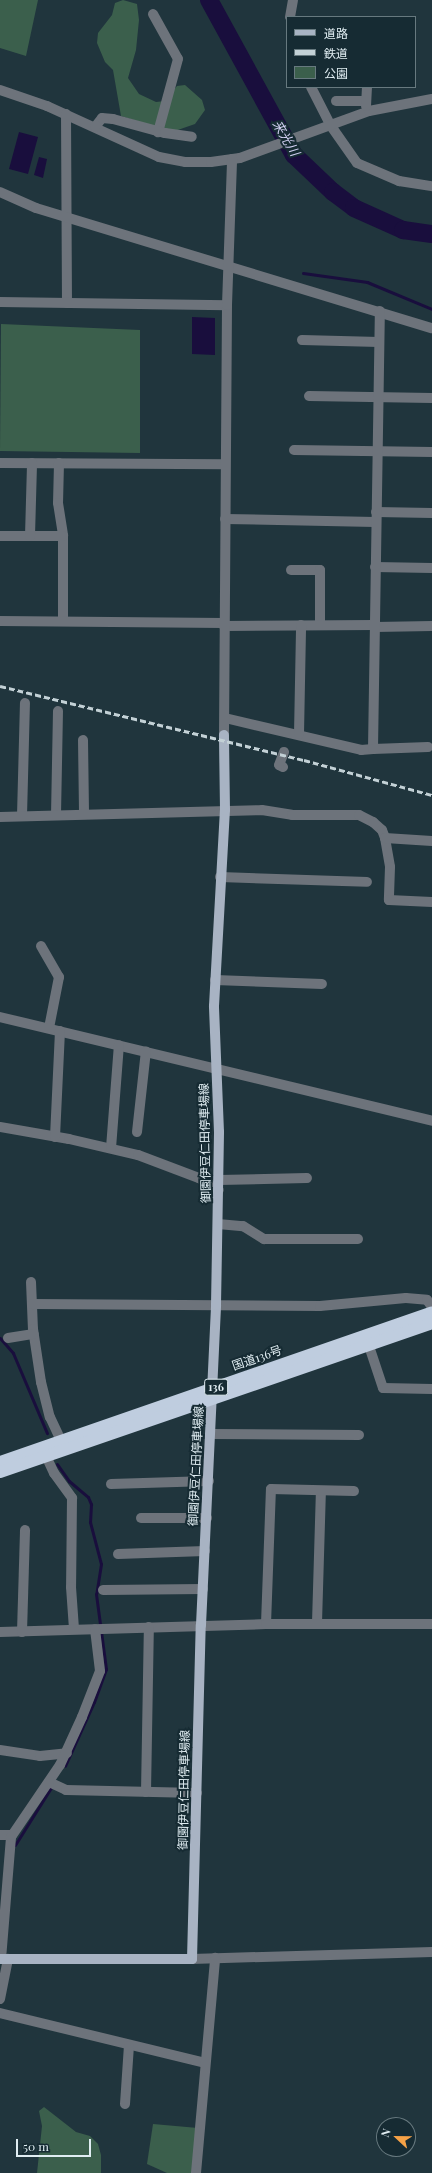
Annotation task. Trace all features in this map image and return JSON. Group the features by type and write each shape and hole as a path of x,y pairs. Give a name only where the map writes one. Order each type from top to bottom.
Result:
{"highway":[{"name":"国道136号","path":"0,1462 63,1445 213,1393 432,1312"},
{"name":"国道136号","path":"213,1393 369,1346 432,1323"},
{"name":"国道136号","path":"0,1472 46,1456 63,1445"}],"main road":[{"name":"御園伊豆仁田停車場線","path":"192,1959 202,1589 209,1481 216,1305 219,1180 215,980 225,810 224,735"},
{"path":"3,1959 192,1959"}],"street":[{"path":"290,16 292,0"},
{"path":"153,14 178,59 158,132"},
{"path":"311,88 331,126 357,163 399,181 432,186"},
{"path":"366,112 367,88"},
{"path":"0,90 66,114 160,157 173,160 211,162 252,155 366,112 432,99"},
{"path":"336,101 366,101"},
{"path":"66,114 68,217 67,303"},
{"path":"96,127 102,118 158,132 192,137"},
{"path":"224,735 227,305 232,159"},
{"path":"0,192 68,217 228,264 432,328"},
{"path":"0,302 227,305"},
{"path":"373,749 377,397 380,311"},
{"path":"302,340 379,342"},
{"path":"309,396 432,398"},
{"path":"294,450 432,452"},
{"path":"0,463 225,464"},
{"path":"30,536 32,463"},
{"path":"59,463 58,503 63,536 63,621"},
{"path":"225,519 376,517 432,513"},
{"path":"0,536 63,536"},
{"path":"375,567 432,568"},
{"path":"291,570 320,570 320,625"},
{"path":"0,620 432,626"},
{"path":"299,734 301,625"},
{"path":"22,816 25,702"},
{"path":"56,815 58,711"},
{"path":"225,718 299,734 361,750 428,747"},
{"path":"83,740 84,814"},
{"path":"284,752 280,765 284,767"},
{"path":"0,817 225,810 359,815 374,822 382,830 385,838 390,867 389,900 432,902"},
{"path":"385,838 432,841"},
{"path":"220,877 367,882"},
{"path":"41,946 59,977 49,1028"},
{"path":"215,980 322,984"},
{"path":"0,1017 432,1121"},
{"path":"55,1137 60,1031"},
{"path":"111,1148 119,1045"},
{"path":"137,1132 146,1051"},
{"path":"0,1127 111,1148 199,1178 219,1190"},
{"path":"219,1180 307,1178"},
{"path":"218,1224 243,1226 264,1239 358,1239"},
{"path":"31,1282 34,1334 47,1406 63,1445"},
{"path":"32,1304 320,1306 406,1298 427,1300 432,1307"},
{"path":"8,1338 34,1334"},
{"path":"369,1346 383,1388 432,1389"},
{"path":"211,1434 359,1435"},
{"path":"46,1456 54,1473 72,1498 71,1587 74,1629"},
{"path":"111,1484 209,1481"},
{"path":"266,1624 271,1489 354,1491"},
{"path":"317,1623 321,1491"},
{"path":"140,1518 207,1518"},
{"path":"22,1632 25,1530"},
{"path":"118,1554 205,1551"},
{"path":"103,1590 202,1589"},
{"path":"0,1632 201,1625 317,1623 432,1624"},
{"path":"146,1792 149,1627"},
{"path":"0,1999 12,1835 49,1782 67,1753 100,1671 95,1629"},
{"path":"0,1750 40,1756 67,1753"},
{"path":"49,1782 66,1790 197,1793"},
{"path":"0,1835 12,1835"},
{"path":"192,1959 432,1952"},
{"path":"196,2173 204,2063 215,1958"},
{"path":"0,2013 129,2046 204,2063"},
{"path":"125,2104 129,2046"}],"green space":[{"path":"0,0 38,0 26,56 0,48"},
{"path":"123,0 137,4 139,20 136,50 128,78 139,94 156,102 165,101 177,86 185,85 202,100 205,110 195,124 172,132 121,116 113,70 105,62 97,43 98,33 112,15 115,3"},
{"path":"1,324 140,330 140,453 0,451"},
{"path":"44,2107 76,2132 90,2136 98,2144 101,2155 101,2173 37,2173 42,2126 39,2111"},
{"path":"153,2124 198,2128 193,2173 167,2173 147,2164"}],"shaded area":[{"path":"19,132 38,137 28,174 9,169"},
{"path":"39,157 47,159 43,178 34,175"},
{"path":"192,317 215,318 215,355 192,354"}],"waterway":[{"name":"来光川","path":"209,0 294,155 333,192 354,208 403,230 432,234"},
{"path":"303,273 367,282 432,309"},
{"path":"0,1338 13,1353 47,1433"},
{"path":"57,1464 69,1481 88,1497 91,1504 90,1522 101,1564 96,1594 106,1669 94,1702 65,1766"},
{"path":"15,1845 52,1786"}],"railway":[{"path":"0,686 304,760 432,795"}]}
